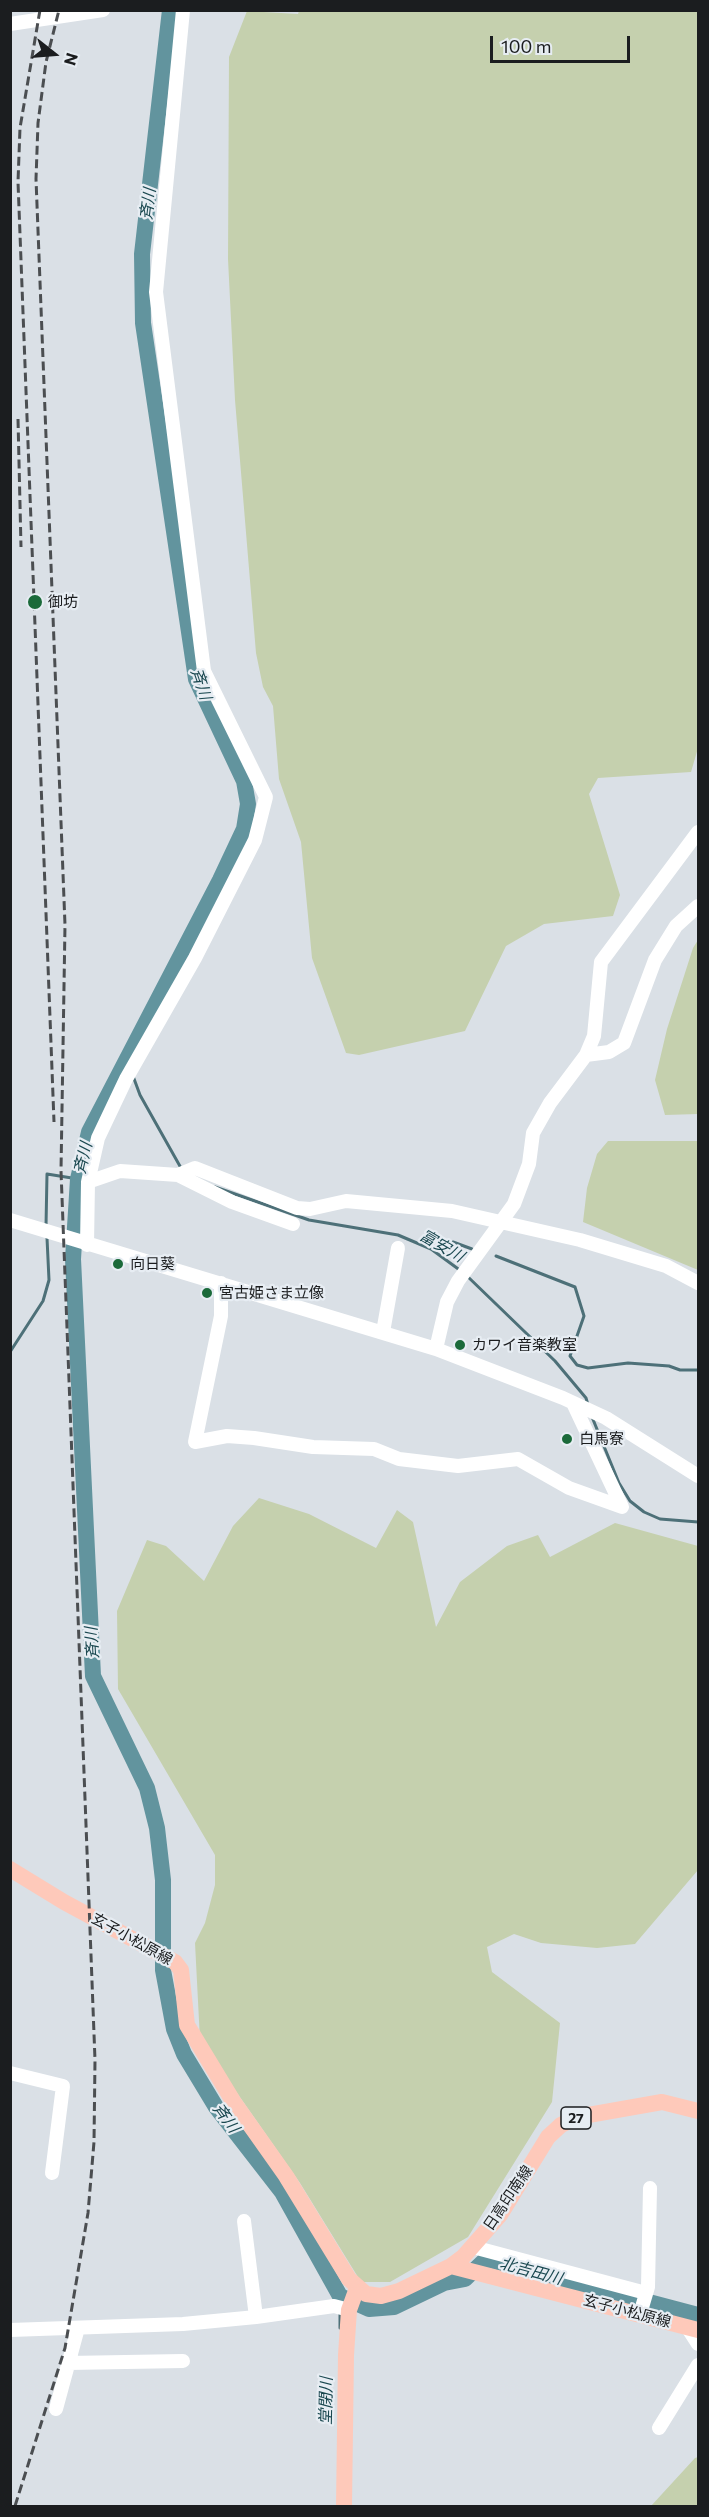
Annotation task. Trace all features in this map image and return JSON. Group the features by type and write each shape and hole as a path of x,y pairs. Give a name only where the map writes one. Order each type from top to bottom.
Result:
{"main road":[{"name":"玄子小松原線","path":"10,1869 64,1902 172,1959 181,1970 187,2025 233,2101 286,2176 356,2290"},
{"name":"日高印南線","path":"356,2290 381,2296 458,2267 500,2215 548,2137 561,2125 577,2117 662,2102 699,2111"},
{"name":"玄子小松原線","path":"458,2267 693,2328"},
{"path":"344,2506 346,2355 349,2310 356,2290"}],"street":[{"path":"10,24 103,10"},
{"path":"87,1245 87,1182 98,1138 126,1079 255,840 266,796 204,671 156,292 183,10"},
{"path":"436,1349 447,1302 458,1281 514,1204 529,1164 533,1133 550,1103 586,1055 594,1036 601,962 699,832"},
{"path":"586,1055 609,1052 624,1043 655,960 676,926 699,906"},
{"path":"178,1175 195,1168 297,1208 310,1209 346,1201 452,1211 602,1246 666,1266 699,1283"},
{"path":"87,1182 120,1171 178,1175 232,1202 293,1224"},
{"path":"10,1220 436,1349 570,1401 606,1418 699,1476"},
{"path":"383,1332 398,1248"},
{"path":"221,1283 221,1316 195,1442 227,1436 254,1438 313,1447 374,1449 399,1459 458,1466 518,1459 570,1488 622,1507 570,1401"},
{"path":"10,2073 63,2086 52,2173"},
{"path":"640,2314 646,2293 650,2188"},
{"path":"244,2221 256,2317"},
{"path":"473,2247 646,2293"},
{"path":"10,2330 256,2317 334,2306 349,2310"},
{"path":"56,2409 78,2328"},
{"path":"693,2328 699,2344"},
{"path":"68,2363 183,2361"},
{"path":"659,2428 699,2365"}],"green space":[{"path":"247,11 298,14 299,11 698,11 698,748 691,772 598,778 589,794 620,895 613,916 544,924 506,946 465,1031 359,1055 346,1053 312,958 301,842 279,779 273,706 263,687 256,653 235,400 228,259 229,57"},
{"path":"698,940 698,1114 665,1115 655,1080 667,1029 693,948"},
{"path":"608,1141 698,1141 698,1270 583,1222 587,1188 597,1154"},
{"path":"259,1498 309,1514 376,1548 397,1510 413,1522 436,1627 460,1582 507,1546 538,1535 550,1557 615,1523 698,1546 698,1870 635,1944 597,1948 541,1943 514,1934 487,1947 492,1972 560,2023 552,2102 468,2237 390,2282 361,2282 300,2183 200,2040 195,1943 205,1923 215,1885 215,1855 118,1689 117,1611 147,1540 166,1546 204,1581 233,1526"},
{"path":"698,2457 698,2506 651,2506 695,2458"}],"waterway":[{"name":"斉川","path":"170,10 142,254 143,323 196,679 244,781 248,804 244,829 220,880 89,1132 78,1179 73,1259 93,1676 147,1788 157,1828 163,1880 163,1970 174,2029 184,2054 216,2107 282,2192 340,2296 369,2309 394,2307 444,2283 465,2279 486,2259 698,2315"},
{"name":"富安川","path":"133,1076 140,1095 181,1168"},
{"path":"46,1226 47,1174 78,1179"},
{"name":"富安川","path":"215,1187 309,1220 398,1235 431,1249 461,1271"},
{"path":"10,1352 43,1301 49,1280 47,1238"},
{"path":"453,1242 472,1249"},
{"path":"496,1256 575,1287 584,1316 570,1356 577,1365 588,1368 628,1363 698,1370"},
{"name":"富安川","path":"466,1275 555,1361 586,1398 588,1405"},
{"name":"富安川","path":"592,1417 619,1483 630,1501 644,1512 660,1519 698,1522"},
{"name":"堂閉川","path":"340,2296 340,2304"},
{"name":"堂閉川","path":"340,2310 340,2328"}],"railway":[{"path":"40,10 20,128 18,182 54,1122"},
{"path":"15,2506 65,2348 88,2213 94,2142 95,2060 61,1171 65,925 36,179 38,123 46,62 59,10"},
{"path":"18,419 21,547"}],"place":[{"name":"御坊","path":"35,602"},
{"name":"向日葵","path":"118,1264"},
{"name":"宮古姫さま立像","path":"207,1293"},
{"name":"カワイ音楽教室","path":"460,1345"},
{"name":"白馬寮","path":"567,1439"}],"water label":[{"name":"北吉田川","path":"531,2271"}]}
